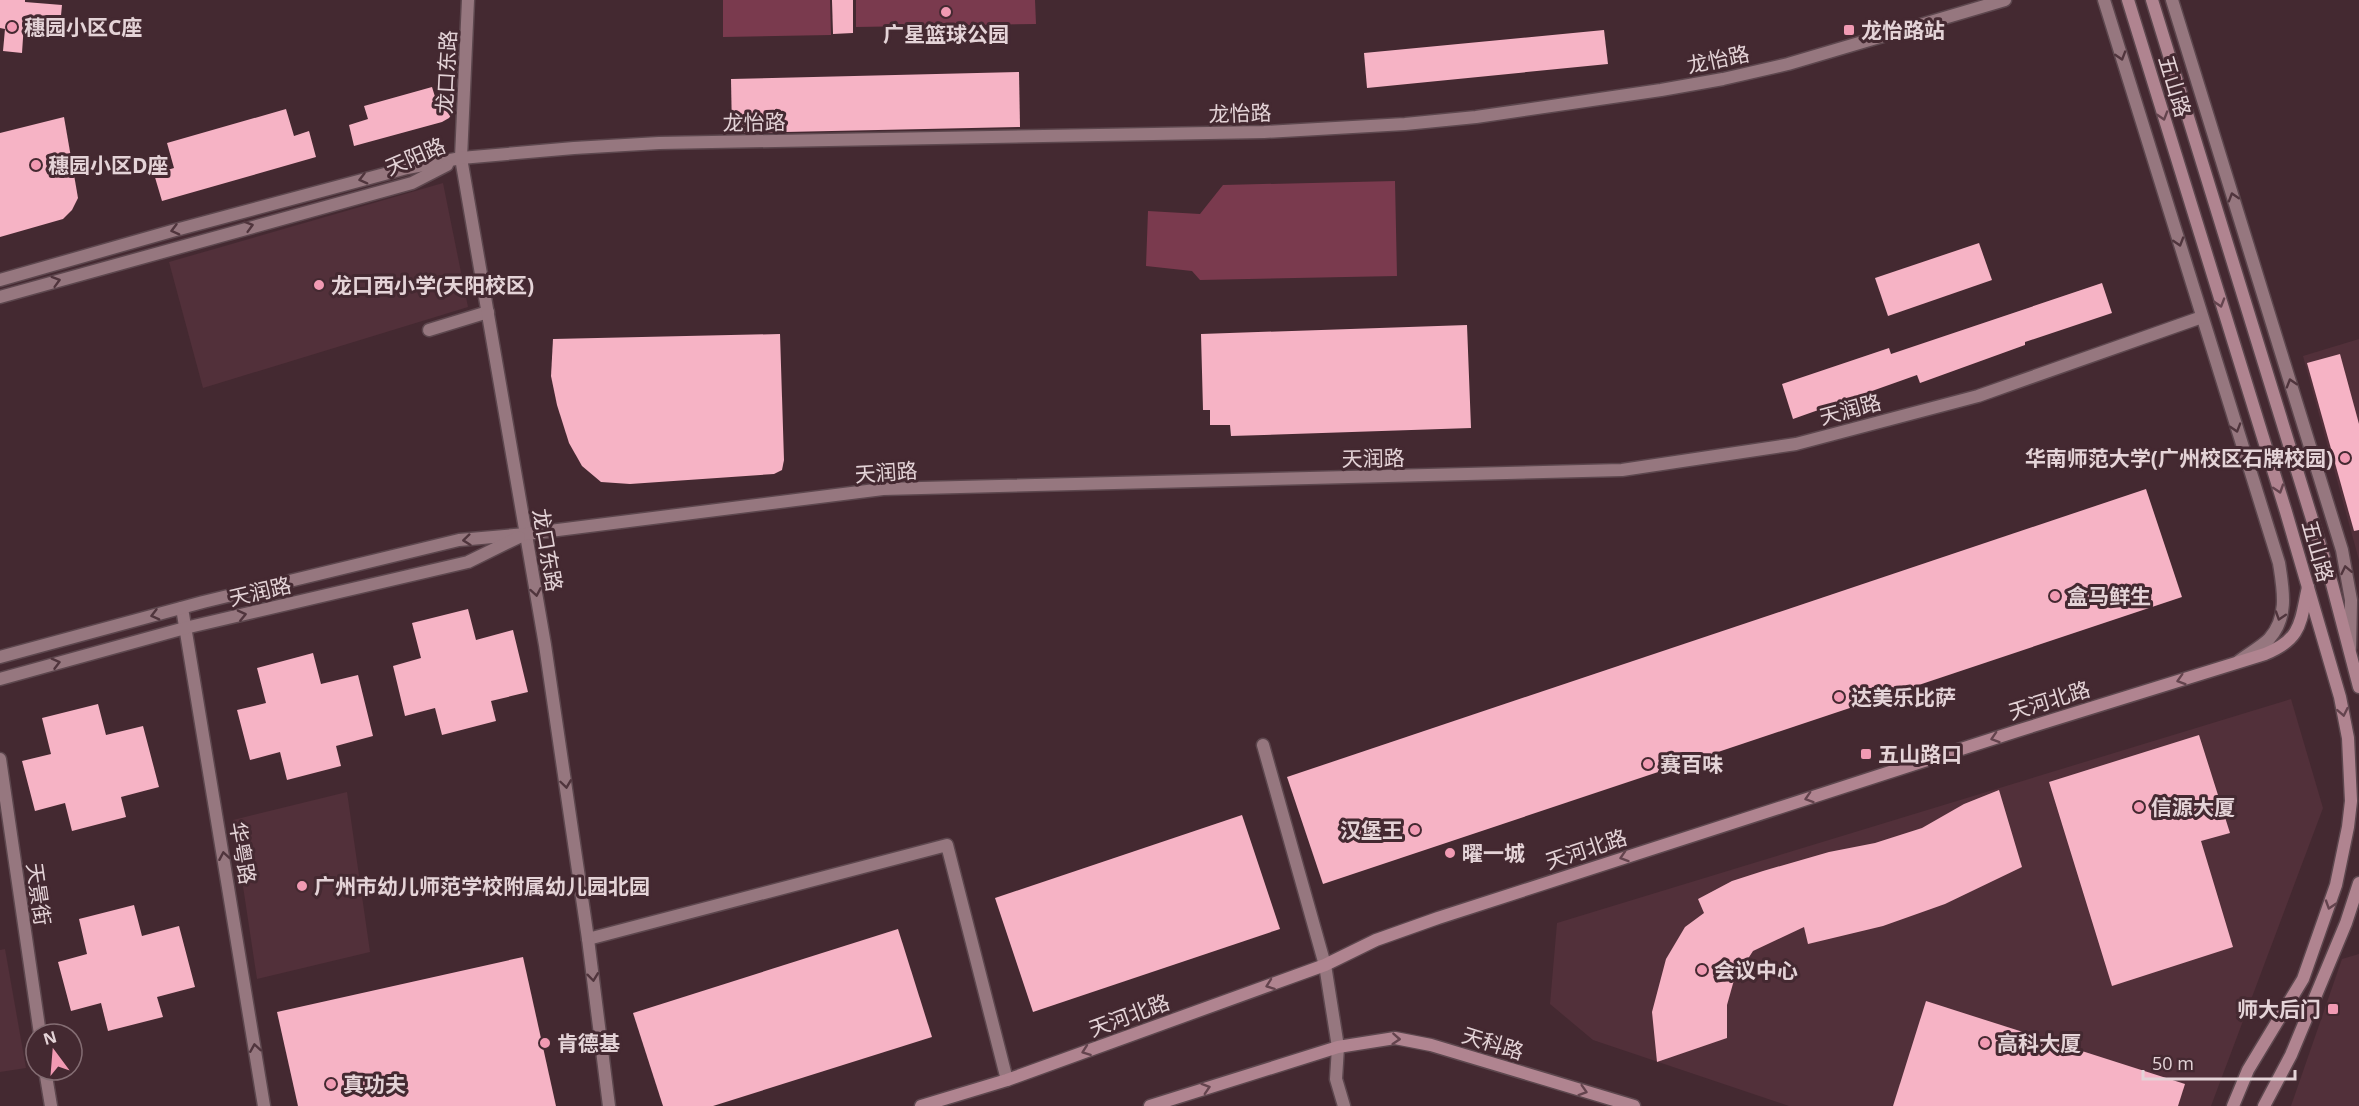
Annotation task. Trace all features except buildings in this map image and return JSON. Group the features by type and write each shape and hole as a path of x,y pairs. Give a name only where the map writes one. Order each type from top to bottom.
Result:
{"main road":[{"name":"五山路","path":"2128,0 2286,512 2340,697 2348,738 2351,801 2336,885 2303,979 2248,1070 2233,1106"},
{"name":"五山路","path":"2152,0 2308,505 2359,687"},
{"name":"天河北路","path":"921,1106 1007,1080 1324,965 1376,940 1458,911 2284,647 2295,635 2302,617 2308,587"},
{"path":"2264,1106 2291,1055 2346,923 2359,884"},
{"name":"天科路","path":"1338,1047 1395,1038 1431,1045 1634,1106"},
{"path":"1150,1106 1338,1047"}],"street":[{"name":"龙口东路","path":"468,0 461,158 545,645 588,939 609,1106"},
{"name":"龙怡路","path":"461,158 659,143 1253,132 1394,125 1476,117 1638,94 1723,79 1788,63 2005,0"},
{"path":"2103,0 2279,563 2284,607 2278,624 2269,639 2237,663"},
{"path":"2172,0 2342,550 2351,600 2350,649"},
{"name":"天阳路","path":"0,280 407,168 461,158"},
{"name":"天阳路","path":"0,297 412,183 461,158"},
{"path":"429,330 488,312"},
{"name":"天润路","path":"0,657 182,608 459,540 526,534 883,489 1622,470 1796,444 1978,396 2202,317"},
{"name":"天润路","path":"0,679 186,628 468,562 526,534"},
{"name":"华粤路","path":"182,608 264,1106"},
{"path":"1263,745 1324,965 1338,1047 1336,1079 1344,1106"},
{"name":"天景街","path":"0,759 38,1022"},
{"path":"588,939 947,845 1007,1080"},
{"path":"47,1082 51,1106"}],"shaded area":[{"path":"723,0 830,0 831,35 723,37"},
{"name":"广星篮球公园","path":"856,0 1035,0 1036,24 856,27"},
{"path":"1395,181 1397,276 1200,280 1192,271 1146,266 1148,211 1200,214 1223,185"},
{"name":"龙口西小学(天阳校区)","path":"443,183 468,307 203,388 169,262"},
{"name":"华南师范大学(广州校区石牌校园)","path":"2359,339 2359,560 2303,356"},
{"path":"2291,699 2323,808 2211,1106 1789,1106 1593,1040 1550,1004 1557,923"},
{"name":"广州市幼儿师范学校附属幼儿园北园","path":"347,792 370,952 257,979 233,820"},
{"path":"5,949 24,1057 24,1068 0,1072 0,950"},
{"path":"2359,954 2359,1106 2291,1106 2342,959"}],"place":[{"name":"广星篮球公园","path":"946,12"},
{"name":"穗园小区C座","path":"12,27"},
{"name":"龙怡路站","path":"1849,30"},
{"name":"穗园小区D座","path":"36,165"},
{"name":"龙口西小学(天阳校区)","path":"319,285"},
{"name":"华南师范大学(广州校区石牌校园)","path":"2345,458"},
{"name":"盒马鲜生","path":"2055,596"},
{"name":"达美乐比萨","path":"1839,697"},
{"name":"五山路口","path":"1866,754"},
{"name":"赛百味","path":"1648,764"},
{"name":"信源大厦","path":"2139,807"},
{"name":"汉堡王","path":"1415,830"},
{"name":"曜一城","path":"1450,853"},
{"name":"广州市幼儿师范学校附属幼儿园北园","path":"302,886"},
{"name":"会议中心","path":"1702,970"},
{"name":"师大后门","path":"2333,1009"},
{"name":"肯德基","path":"545,1043"},
{"name":"高科大厦","path":"1985,1043"},
{"name":"真功夫","path":"331,1084"}]}
